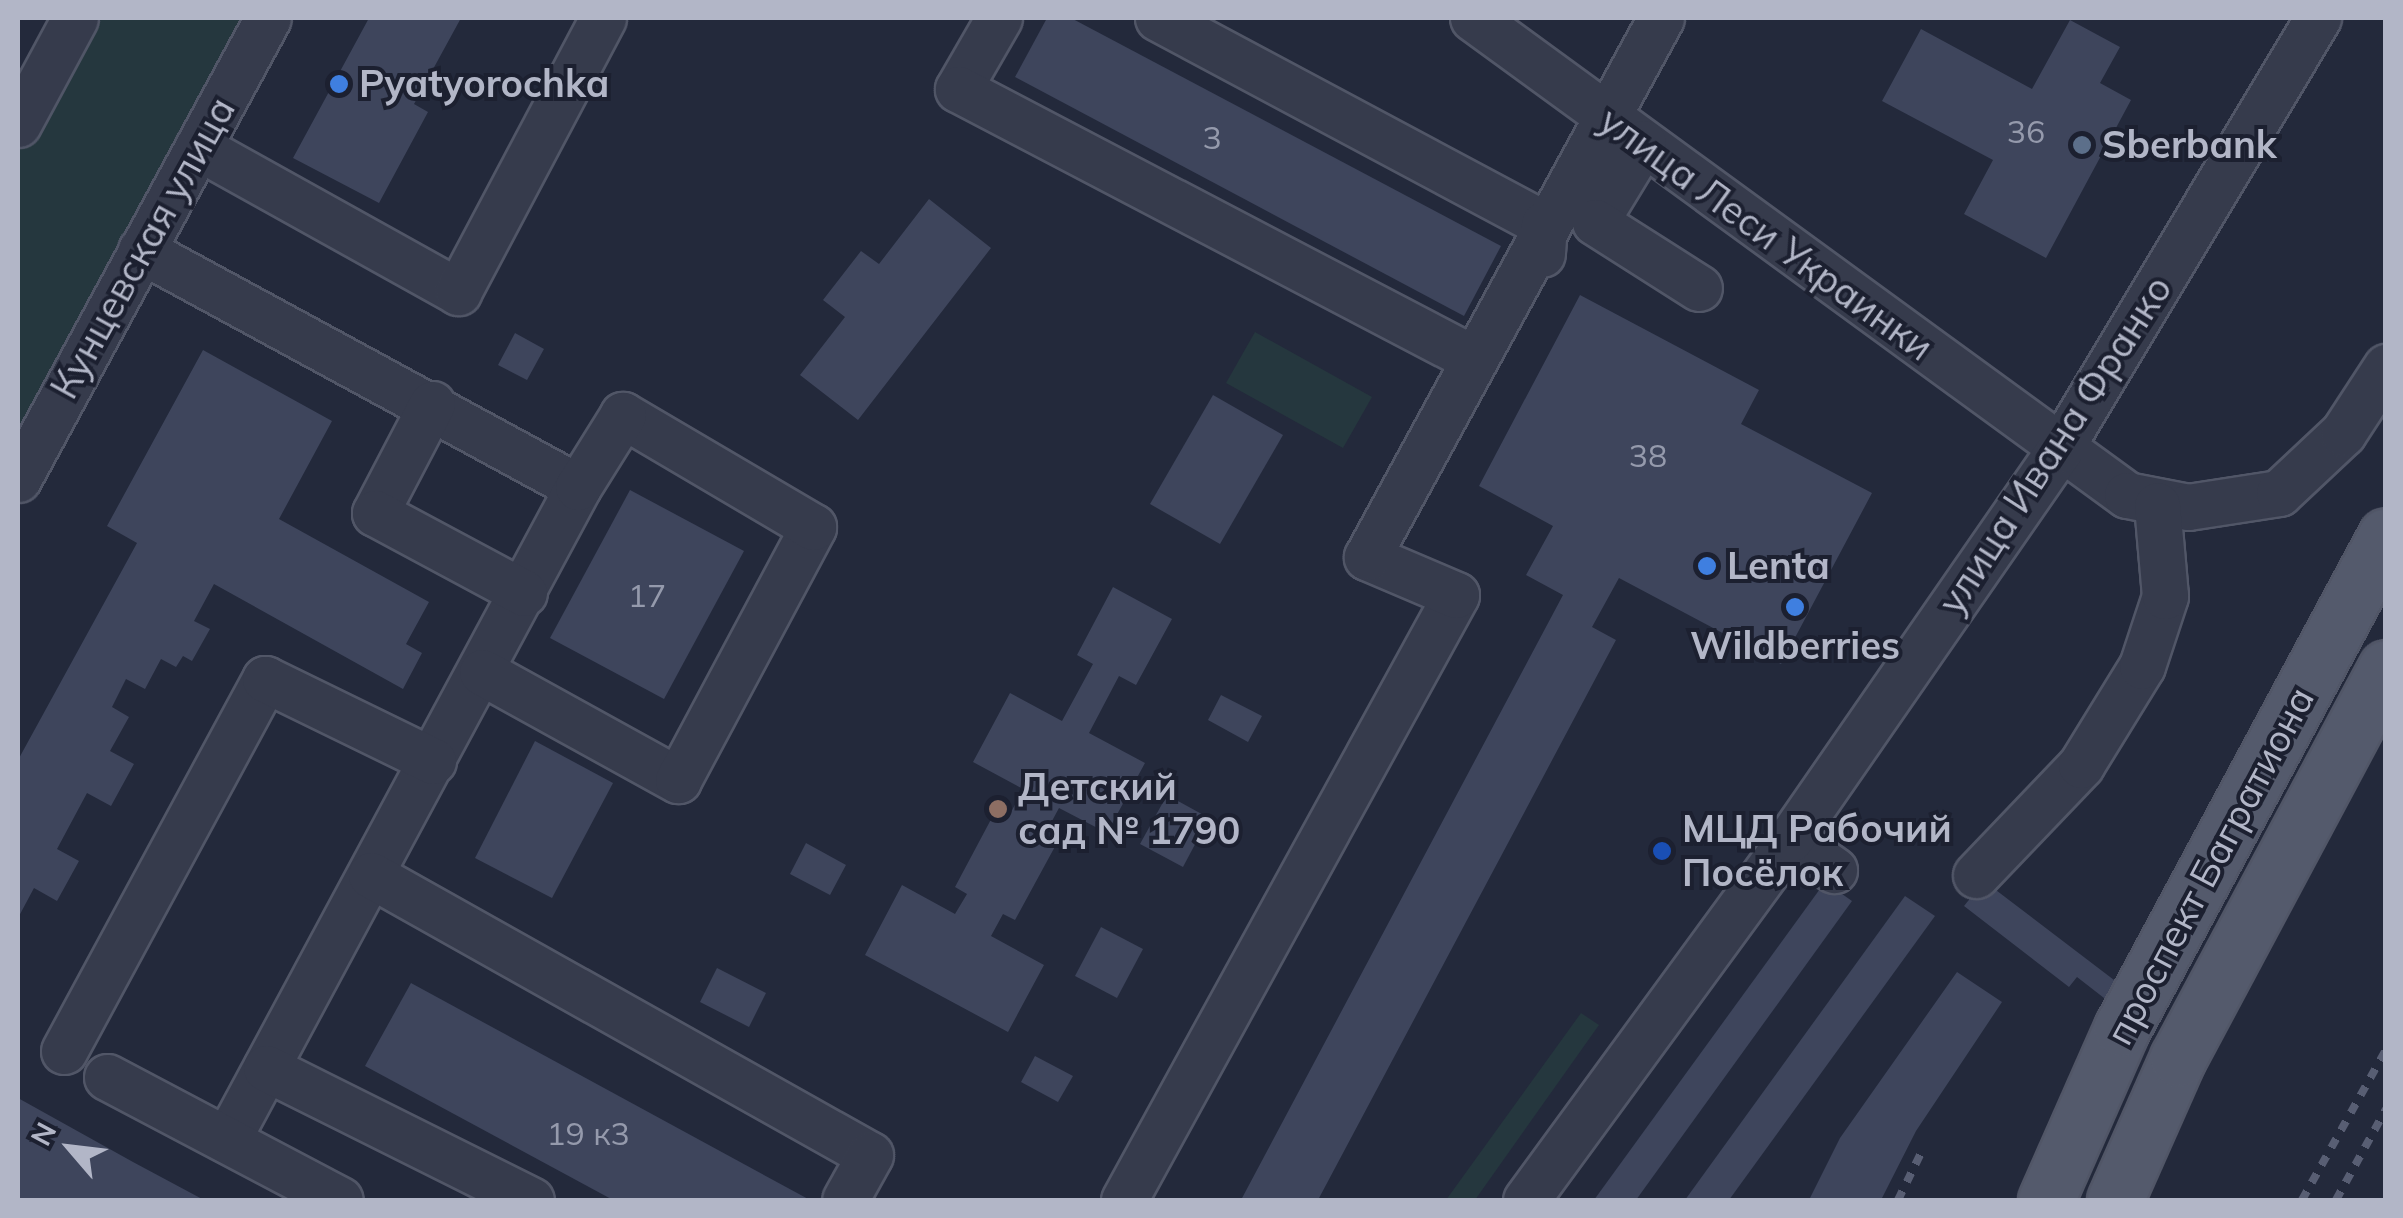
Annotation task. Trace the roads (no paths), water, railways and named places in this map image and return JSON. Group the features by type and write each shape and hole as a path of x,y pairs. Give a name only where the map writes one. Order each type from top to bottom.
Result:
{"main road":[{"name":"проспект Багратиона","path":"2046,1200 2122,1028 2386,536"},
{"name":"проспект Багратиона","path":"2115,1200 2178,1058 2386,668"}],"street":[{"path":"18,124 75,18"},
{"name":"Кунцевская улица","path":"18,479 268,18"},
{"path":"198,147 458,292 604,18"},
{"path":"999,18 958,90 1472,358"},
{"path":"1158,18 1544,224"},
{"name":"улица Леси Украинки","path":"1473,18 2059,450 2127,495 2157,505"},
{"path":"1124,1200 1456,596 1367,557 1544,224 1661,18"},
{"name":"улица Ивана Франко","path":"1526,1200 1790,838 2059,450 2318,18"},
{"path":"1643,143 1595,222 1699,288"},
{"path":"1540,284 1544,224"},
{"path":"141,250 432,404 578,487"},
{"path":"1985,882 2081,765 2142,666 2164,596 2157,505 2217,506 2279,493 2343,433 2386,367"},
{"path":"432,404 375,513 524,592"},
{"path":"227,1140 482,672 578,487 623,415 813,526 678,780 482,672"},
{"path":"64,1051 265,679 433,761"},
{"path":"1790,838 1834,870"},
{"path":"371,874 870,1155 845,1200"},
{"path":"266,1068 531,1200"},
{"path":"107,1077 340,1200"}],"railway":[{"path":"2302,1200 2386,1050"},
{"path":"2336,1200 2386,1109"},
{"path":"1898,1200 1923,1149"}],"place":[{"name":"Pyatyorochka","path":"339,84"},
{"name":"Sberbank","path":"2082,145"},
{"name":"Lenta","path":"1707,566"},
{"name":"Wildberries","path":"1795,607"},
{"name":"Детский сад № 1790","path":"998,809"},
{"name":"МЦД Рабочий Посёлок","path":"1662,851"}]}
